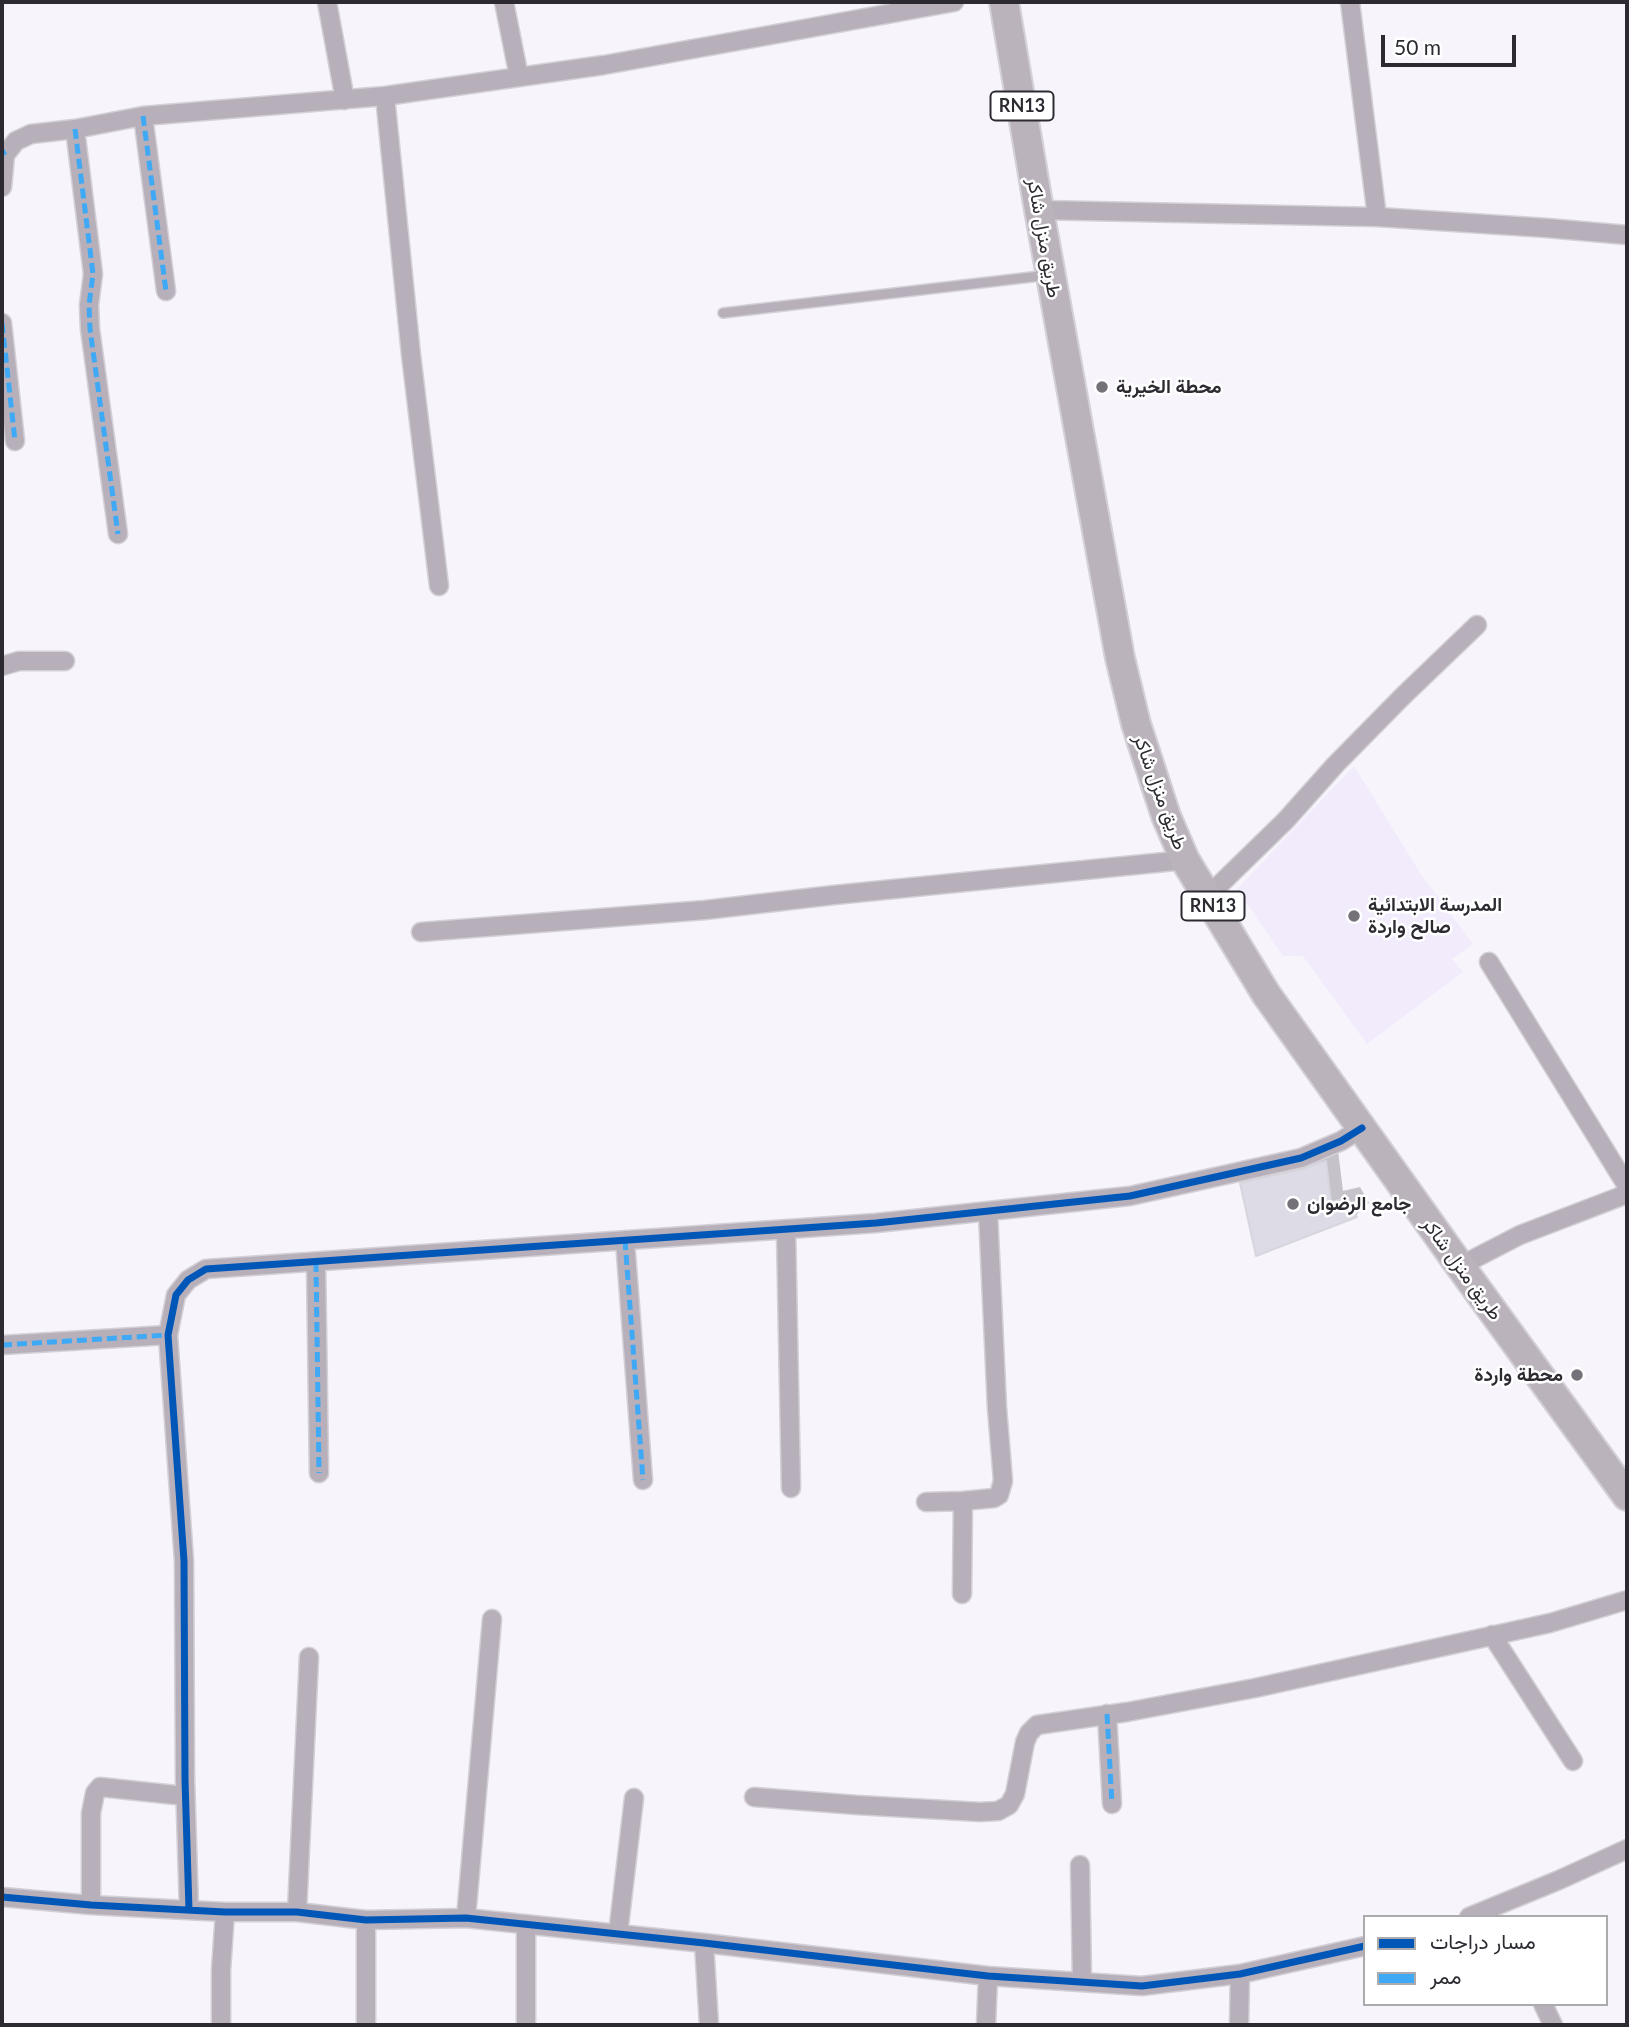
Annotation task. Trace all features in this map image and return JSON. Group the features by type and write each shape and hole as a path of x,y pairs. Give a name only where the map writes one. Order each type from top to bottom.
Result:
{"main road":[{"name":"طريق منزل شاكر","path":"1004,2 1120,658 1136,724 1166,816 1185,860 1266,994 1627,1496"}],"street":[{"path":"327,2 345,100"},
{"path":"504,2 519,77"},
{"path":"2,187 3,153 16,141 31,134 143,116 385,96 617,63 954,2"},
{"path":"1350,2 1377,218"},
{"path":"385,96 411,355 439,586"},
{"path":"143,116 166,290"},
{"path":"75,129 93,274 89,305 90,329 118,534"},
{"path":"1039,211 1377,218 1627,235"},
{"path":"2,323 15,441"},
{"path":"1207,897 1476,625"},
{"path":"2,666 19,661 65,661"},
{"path":"421,932 705,910 1185,860"},
{"path":"1489,962 1627,1186"},
{"path":"189,1910 185,1796 184,1561 168,1335 176,1295 188,1280 206,1269 786,1229 988,1212 1129,1196 1301,1158 1363,1128"},
{"path":"1460,1266 1520,1235 1627,1194"},
{"path":"926,1502 994,1498 999,1495 1003,1481 988,1212"},
{"path":"786,1229 791,1488"},
{"path":"625,1240 643,1480"},
{"path":"316,1262 319,1473"},
{"path":"2,1345 168,1335"},
{"path":"962,1594 963,1501"},
{"path":"754,1797 998,1811 1009,1805 1015,1794 1025,1742 1037,1725 1255,1688 1550,1623 1627,1600"},
{"path":"466,1918 492,1619"},
{"path":"1492,1636 1573,1761"},
{"path":"297,1912 309,1657"},
{"path":"1107,1714 1112,1804"},
{"path":"91,1905 91,1813 95,1793 100,1787 185,1796"},
{"path":"618,1934 634,1798"},
{"path":"1496,1912 1627,1849"},
{"path":"1080,1865 1082,1982"},
{"path":"2,1898 225,1912 297,1912 366,1920 466,1918 988,1976 1142,1986 1240,1974 1363,1946"},
{"path":"221,2025 220,1970 225,1912"},
{"path":"366,1920 366,2025"},
{"path":"526,1924 526,2025"},
{"path":"704,1943 709,2025"},
{"path":"1239,2025 1240,1974"},
{"path":"986,2025 988,1976"},
{"path":"1544,2006 1553,2025"}],"lane":[{"path":"723,313 1051,275"}],"shaded area":[{"name":"المدرسة الابتدائية صالح واردة","path":"1354,766 1422,876 1473,944 1452,959 1463,972 1367,1044 1303,956 1283,956 1237,889"}],"building":[{"path":"1326,1161 1331,1202 1348,1198 1357,1217 1256,1256 1240,1183"}],"marked path":[{"path":"143,116 166,291"},
{"path":"75,129 93,274 89,305 90,329 118,534"},
{"path":"2,150 5,155"},
{"path":"2,323 15,441"},
{"path":"625,1240 643,1480"},
{"path":"316,1262 319,1473"},
{"path":"2,1345 168,1335"},
{"path":"1107,1714 1112,1804"}],"cycle path":[{"path":"189,1910 185,1780 184,1561 168,1335 176,1295 188,1280 206,1269 876,1223 1130,1196 1301,1158 1341,1141 1362,1128"},
{"path":"2,1897 225,1912 297,1912 366,1920 466,1918 988,1976 1142,1986 1240,1974 1363,1946"}],"place":[{"name":"محطة الخيرية","path":"1102,387"},
{"name":"المدرسة الابتدائية صالح واردة","path":"1354,916"},
{"name":"جامع الرضوان","path":"1293,1204"},
{"name":"محطة واردة","path":"1577,1375"}]}
